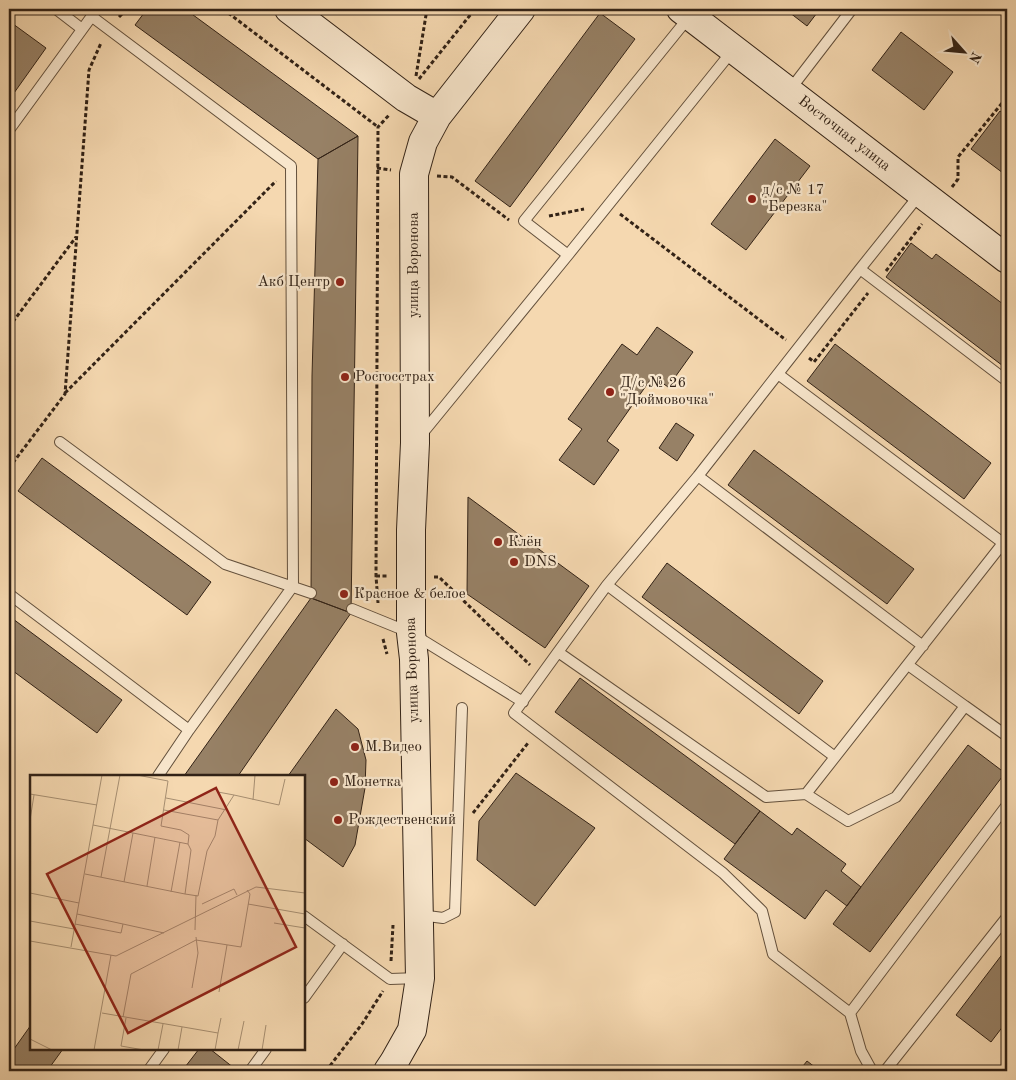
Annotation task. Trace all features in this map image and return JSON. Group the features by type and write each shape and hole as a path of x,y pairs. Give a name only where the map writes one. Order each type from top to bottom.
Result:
{"street":[{"path":"289,9 406,98 437,116"},
{"name":"улица Воронова","path":"388,1071 412,1030 420,978 406,917 414,659 411,530 415,443 414,174 423,142 437,116 521,9"},
{"name":"Восточная улица","path":"685,12 1007,259"}],"lane":[{"path":"56,9 82,29"},
{"path":"788,91 852,9"},
{"path":"9,130 94,12 107,29 290,166 293,586 159,775"},
{"path":"568,256 524,221 685,12"},
{"path":"415,443 734,49"},
{"path":"872,1071 861,1051 850,1013 773,954 762,910 723,873 514,713 607,584 698,476 921,193"},
{"path":"860,269 1007,381"},
{"path":"778,374 1005,540 806,794"},
{"path":"60,442 225,564 311,593"},
{"path":"698,476 923,646"},
{"path":"607,584 835,757"},
{"path":"9,594 189,730"},
{"path":"352,609 412,633 523,702"},
{"path":"558,652 766,797 806,794 848,821 896,797 965,706"},
{"path":"908,665 1007,736"},
{"path":"406,917 443,918 454,912 462,708"},
{"path":"850,1013 1007,806"},
{"path":"305,917 390,980 420,978"},
{"path":"885,1071 1007,917"},
{"path":"305,997 343,944"},
{"path":"148,1071 163,1050"},
{"path":"250,1071 265,1050"}],"path":[{"path":"65,394 89,70 107,29 127,9"},
{"path":"223,9 378,127"},
{"path":"427,9 415,84 475,9"},
{"path":"388,655 378,619 376,576 378,127 406,98"},
{"path":"9,468 65,394 290,166"},
{"path":"377,168 414,174 452,177 513,223 608,205 814,362 924,222"},
{"path":"9,327 76,236"},
{"path":"376,576 439,577 541,675"},
{"path":"326,1071 362,1024 390,980 406,917"}],"building":[{"path":"147,9 185,9 358,136 318,159 135,25"},
{"path":"785,9 820,9 807,26"},
{"path":"600,13 635,39 510,207 475,181"},
{"path":"9,21 46,48 9,100"},
{"path":"901,32 953,72 924,110 872,70"},
{"path":"1000,111 1007,116 1007,176 971,149"},
{"path":"358,136 351,613 311,598 312,376 318,159"},
{"path":"775,139 810,166 746,250 711,224"},
{"path":"911,243 932,259 936,254 1007,307 1007,369 886,277"},
{"path":"657,327 693,352 668,387 653,376 607,441 619,450 594,485 559,460 582,429 568,419 622,344 637,355"},
{"path":"835,344 991,463 964,499 807,381"},
{"path":"676,423 694,435 677,461 659,448"},
{"path":"754,450 914,569 887,604 728,485"},
{"path":"42,458 211,582 187,615 18,491"},
{"name":"Клён","path":"468,497 589,586 545,648 467,594"},
{"path":"667,563 823,681 799,714 642,597"},
{"path":"311,598 351,613 239,775 185,775"},
{"path":"9,616 122,700 97,733 9,668"},
{"path":"580,678 760,811 735,844 555,712"},
{"name":"Монетка","path":"336,709 358,729 366,760 365,788 355,845 343,867 305,839 305,775 289,775"},
{"path":"968,745 1005,773 870,952 833,924"},
{"path":"516,773 595,828 535,906 477,860 479,821"},
{"path":"760,811 792,835 797,828 846,864 841,871 861,887 847,906 826,890 805,919 724,859"},
{"path":"1007,948 1007,1021 991,1042 956,1015"},
{"path":"30,1026 30,1050 62,1050 47,1071 9,1071 9,1056"},
{"path":"198,1050 211,1050 234,1068 232,1071 182,1071"},
{"path":"807,1061 820,1071 799,1071"}],"place":[{"name":"д/с № 17 \"Березка\"","path":"752,199"},
{"name":"Акб Центр","path":"340,282"},
{"name":"Росгосстрах","path":"345,377"},
{"name":"Д/с № 26 \"Дюймовочка\"","path":"610,392"},
{"name":"Клён","path":"498,542"},
{"name":"DNS","path":"514,562"},
{"name":"Красное & белое","path":"344,594"},
{"name":"М.Видео","path":"355,747"},
{"name":"Монетка","path":"334,782"},
{"name":"Рождественский","path":"338,820"}]}
